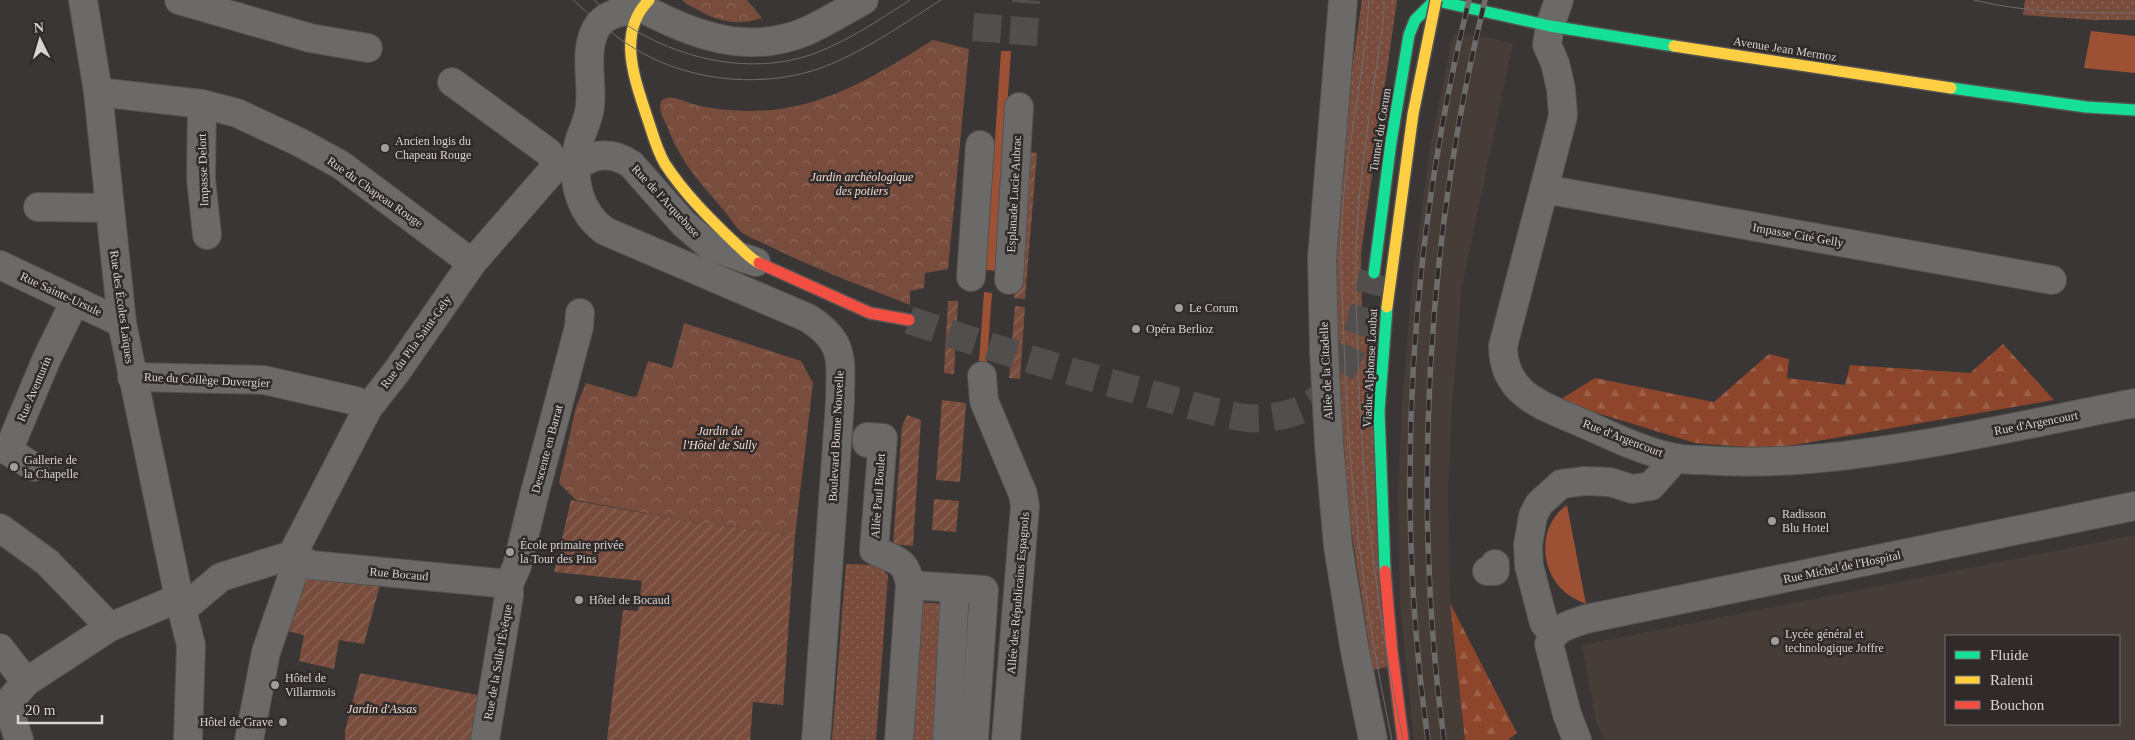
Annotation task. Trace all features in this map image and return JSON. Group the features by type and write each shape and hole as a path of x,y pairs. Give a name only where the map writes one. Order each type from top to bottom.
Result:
{"street":[{"name":"Rue des Écoles Laïques","path":"83,0 98,92 122,323 132,377 191,644 188,740"},
{"path":"179,0 310,38 368,48"},
{"path":"452,82 566,165 578,145 590,106 590,44 600,24 610,15 638,3 696,33 735,42 762,42 807,31 864,0"},
{"name":"Allée de la Citadelle","path":"1343,0 1322,258 1324,350 1329,445 1338,546 1354,646 1373,740"},
{"name":"Avenue Jean Mermoz","path":"1434,0 1550,26 1970,92 2086,107 2135,110"},
{"name":"Tunnel du Corum","path":"1374,273 1391,142 1408,35 1415,20 1434,0"},
{"name":"Viaduc Alphonse Loubat","path":"1403,740 1385,574 1379,411 1387,307 1402,187 1434,0"},
{"name":"Rue d'Argencourt","path":"1559,0 1550,26 1547,45 1555,63 1561,89 1563,111 1503,346 1506,372 1520,390 1537,404 1606,433 1676,458 1767,463 1862,454 1995,431 2135,403"},
{"name":"Rue de l'Arquebuse","path":"638,3 632,27 630,46 633,73 656,144 666,163 687,194 707,216 756,262"},
{"name":"Rue du Chapeau Rouge","path":"98,92 202,104 237,114 298,142 341,165 472,263"},
{"name":"Impasse Delort","path":"202,104 201,179 207,234"},
{"name":"Esplanade Lucie Aubrac","path":"1009,280 1019,107"},
{"path":"971,277 980,145"},
{"name":"Rue de l'Arquebuse","path":"566,165 595,156 608,155 622,158 632,164 684,224 711,247 732,256 756,262 870,313 909,320"},
{"name":"Rue du Pila Saint-Gély","path":"292,555 368,408 397,371 472,263 551,172 566,165"},
{"name":"Boulevard Bonne Nouvelle","path":"566,165 586,212 594,224 605,231 808,318 831,336 837,346 840,360 840,402 816,740"},
{"name":"Impasse Cité Gelly","path":"1544,189 2052,280"},
{"path":"38,207 110,208"},
{"name":"Rue Sainte-Ursule","path":"0,266 122,323"},
{"name":"Rue Aventurin","path":"34,467 8,451 47,358 75,301"},
{"name":"Descente en Barrat","path":"509,584 517,566 579,327 580,313"},
{"name":"Rue du Collège Duvergier","path":"132,377 264,380 356,401 368,408"},
{"name":"Allée des Républicains Espagnols","path":"983,381 984,402 1023,494 1025,506 1006,740"},
{"name":"Allée Paul Boulet","path":"867,443 867,437 883,438 874,550 900,562 906,567 910,593 899,740"},
{"path":"1577,740 1567,714 1549,644 1553,634 1544,623 1529,566 1528,545 1533,516 1539,504 1561,484 1584,481 1610,482 1632,489 1651,486 1676,458"},
{"name":"Rue Michel de l'Hospital","path":"1553,634 1560,628 1586,620 2135,506"},
{"path":"0,528 46,562 110,627"},
{"path":"19,740 4,709 26,682 110,627 181,604 221,577 292,555 292,577 266,652 249,740"},
{"name":"Rue Bocaud","path":"292,555 311,565 509,584"},
{"name":"Rue de la Salle l'Évêque","path":"485,740 509,596 509,584"},
{"path":"910,593 955,588 984,590 974,740"},
{"path":"947,740 955,588"},
{"path":"0,648 26,682"}],"shaded area":[{"path":"2091,31 2135,36 2135,73 2084,68"},
{"path":"1453,34 1488,37 1513,44 1462,287 1452,408 1448,491 1450,603 1465,740 1414,740 1400,606 1398,491 1402,405 1412,282 1431,142"},
{"path":"1001,51 1011,51 996,271 986,270"},
{"path":"984,292 992,293 987,362 979,361"},
{"path":"1567,505 1586,604 1573,598 1555,581 1550,572 1545,551 1548,530 1552,521"},
{"name":"Lycée général et technologique Joffre","path":"2135,535 2135,740 1605,740 1596,722 1582,645"}],"green space":[{"path":"682,0 747,0 762,18 745,22 729,22 706,14"},
{"path":"1362,0 1397,0 1361,253 1362,310 1380,312 1391,666 1373,670 1344,482 1333,309 1339,158"},
{"path":"2025,0 2135,0 2135,20 2094,20 2023,15"},
{"name":"Jardin archéologique des potiers","path":"933,40 969,49 948,269 925,273 924,288 910,291 910,305 802,261 740,231 685,162 661,112 661,101 671,97 722,110 772,110 794,107 815,101 856,84"},
{"path":"1027,152 1037,153 1025,299 1014,298"},
{"path":"948,301 958,301 954,374 944,373"},
{"path":"1015,306 1025,307 1020,379 1009,378"},
{"name":"Jardin de l'Hôtel de Sully","path":"684,323 801,361 813,383 795,535 688,521 576,500 559,483 576,407 586,383 633,397 637,396 648,361 672,368"},
{"path":"2003,344 2054,400 1771,449 1695,443 1558,401 1595,378 1714,402 1769,354 1789,359 1787,378 1845,385 1850,365 1970,373"},
{"path":"942,400 966,403 960,482 936,480"},
{"path":"907,415 921,420 913,546 893,544 902,427"},
{"path":"934,499 959,501 956,532 932,530"},
{"path":"571,500 688,521 795,535 783,705 753,702 750,740 607,740 623,610 638,611 642,581 554,572"},
{"path":"846,564 878,565 888,575 876,740 832,740"},
{"path":"313,575 381,581 364,644 339,640 334,669 299,661 304,635 283,630 298,585"},
{"path":"917,602 945,604 937,740 908,740"},
{"path":"1450,603 1517,733 1508,740 1465,740"},
{"name":"Jardin d'Assas","path":"360,673 484,696 477,740 345,740 345,731"}],"tunnel":[{"path":"1023,45 1026,0"},
{"path":"986,42 989,1"},
{"path":"909,320 1062,369 1201,408 1247,418 1269,418 1285,415 1306,407 1322,396 1334,382 1352,348 1374,273"}],"tram line":[{"path":"573,0 614,35 650,57 695,73 719,78 744,80 792,76 832,64 880,39 941,0"},
{"path":"594,0 642,34 669,47 697,56 726,62 755,64 784,61 826,49 863,30 910,0"},
{"path":"1369,0 1367,30 1346,177 1341,237 1341,276 1349,443 1359,542 1373,642 1392,740"},
{"path":"1384,0 1384,15 1360,189 1356,249 1356,302 1363,451 1372,548 1385,644 1403,740"},
{"path":"1974,0 2034,10 2135,13"}],"railway":[{"path":"1428,740 1417,647 1411,554 1410,461 1413,368 1421,275 1433,183 1449,91 1469,0"},
{"path":"1444,740 1433,642 1428,544 1427,475 1432,338 1446,202 1470,67 1485,0"}],"traffic: fast":[{"path":"1433,0 1550,26 1674,46"},
{"path":"1374,273 1391,142 1409,35 1415,20 1434,1"},
{"path":"1951,88 2086,107 2135,110"},
{"path":"1385,571 1379,411 1387,307"}],"traffic: slow":[{"path":"649,0 639,13 633,26 631,55 637,85 659,152 672,175 714,223 745,253 759,263"},
{"path":"1387,307 1413,114 1436,0"},
{"path":"1674,46 1951,88"}],"traffic: jam":[{"path":"759,263 870,313 909,320"},
{"path":"1385,571 1392,652 1403,740"}],"place":[{"name":"Ancien logis du Chapeau Rouge","path":"385,148"},
{"name":"Le Corum","path":"1179,308"},
{"name":"Opéra Berlioz","path":"1136,329"},
{"name":"Gallerie de la Chapelle","path":"14,467"},
{"name":"Radisson Blu Hotel","path":"1772,521"},
{"name":"École primaire privée la Tour des Pins","path":"510,552"},
{"name":"Hôtel de Bocaud","path":"579,600"},
{"name":"Lycée général et technologique Joffre","path":"1775,641"},
{"name":"Hôtel de Villarmois","path":"275,685"},
{"name":"Hôtel de Grave","path":"283,722"}]}
